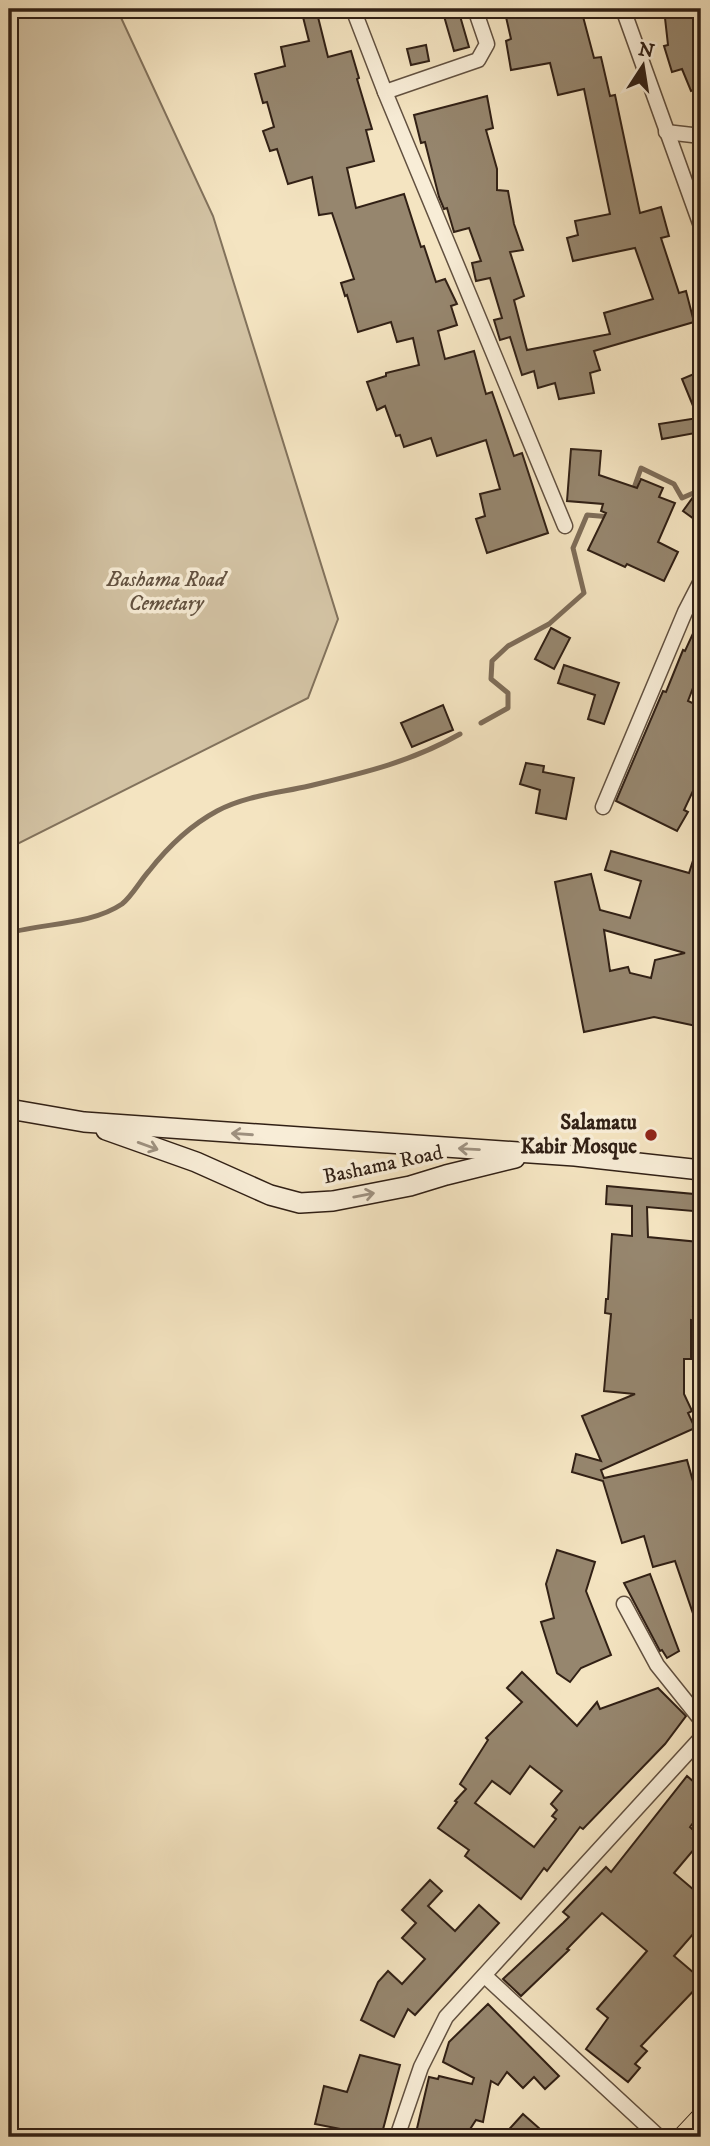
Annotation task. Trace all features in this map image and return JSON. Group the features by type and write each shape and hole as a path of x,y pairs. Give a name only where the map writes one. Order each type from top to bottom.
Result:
{"main road":[{"path":"685,2137 701,2120"}],"street":[{"path":"353,9 565,526"},
{"path":"385,92 478,60 487,44 475,9"},
{"path":"623,9 701,226"},
{"path":"666,132 701,136"},
{"path":"603,807 701,580"},
{"name":"Bashama Road","path":"9,1109 84,1122 537,1153 701,1170"},
{"name":"Bashama Road","path":"84,1122 197,1162 270,1195 300,1203 333,1201 410,1186 537,1153"},
{"path":"624,1604 657,1665 701,1720"},
{"path":"397,2137 421,2067 446,2017 701,1738"},
{"path":"485,1976 659,2137"}],"green space":[{"name":"Bashama Road Cemetary","path":"9,9 117,9 213,216 338,619 308,698 19,843 9,852"}],"building":[{"path":"301,9 316,9 328,57 351,51 359,78 357,79 372,129 366,130 374,161 347,168 356,208 404,194 421,247 424,246 436,282 445,279 457,304 451,306 457,325 438,331 445,359 474,351 486,394 492,392 514,456 522,453 548,533 487,553 476,519 485,516 480,494 500,489 486,440 437,456 431,438 404,447 400,435 396,436 385,406 377,410 367,382 386,376 386,373 419,365 413,338 397,342 391,322 358,332 341,283 354,279 332,213 319,215 312,177 288,184 277,149 270,151 263,131 274,127 267,102 263,103 255,74 285,66 281,47 309,41"},
{"path":"442,9 458,9 469,47 454,51"},
{"path":"541,9 581,9 594,58 601,57 610,96 615,95 640,213 661,207 669,236 661,238 679,293 686,291 694,322 594,351 600,370 590,373 594,393 559,399 555,383 538,388 534,371 522,375 510,337 500,340 494,320 502,318 490,278 476,281 472,263 481,261 469,228 454,232 447,208 444,209 439,197 425,142 421,143 414,115 487,96 493,128 486,130 497,169 497,190 508,191 514,224 523,250 510,252 524,296 514,300 527,350 610,334 604,313 653,299 635,248 573,261 567,238 578,235 575,221 610,214 584,89 558,95 550,63 511,70 506,41 511,39 506,17"},
{"path":"664,9 701,9 701,63 695,65 701,87 691,91 682,69 672,72 664,46 668,45"},
{"path":"426,45 429,61 411,65 407,49"},
{"path":"701,371 701,432 662,439 659,424 698,418 682,379"},
{"path":"571,449 601,451 599,475 637,488 641,479 663,488 659,497 675,503 658,542 678,552 664,581 588,550 606,513 601,511 603,504 567,501"},
{"path":"701,486 701,524 683,511"},
{"path":"701,616 701,667 688,701 701,707 701,774 684,810 688,812 677,831 616,801 663,691 666,692 683,650 685,651"},
{"path":"551,628 570,638 554,669 535,659"},
{"path":"564,665 619,683 604,724 588,719 595,695 558,683"},
{"path":"443,705 453,730 412,747 401,723"},
{"path":"526,763 544,766 543,772 574,778 566,819 536,813 540,790 520,784"},
{"path":"698,845 701,845 701,1027 654,1017 584,1032 555,882 591,874 600,910 630,918 641,881 605,870 611,851 689,873","holes":["604,930 685,953 655,960 651,978 630,973 628,967 610,971"]},
{"path":"607,1186 694,1194 693,1211 647,1207 648,1237 699,1242 693,1306 696,1306 695,1321 691,1320 691,1359 684,1359 684,1394 692,1411 688,1413 695,1428 601,1470 604,1478 687,1460 696,1492 701,1491 701,1631 675,1561 653,1567 644,1536 622,1543 603,1481 572,1472 576,1454 601,1461 582,1416 635,1394 604,1391 611,1314 605,1313 612,1234 632,1236 632,1206 606,1204"},
{"path":"557,1550 595,1562 586,1591 611,1655 581,1668 570,1682 557,1673 541,1622 554,1618 546,1584"},
{"path":"650,1574 679,1651 667,1658 662,1650 660,1651 624,1583"},
{"path":"522,1672 577,1726 597,1702 600,1709 658,1688 686,1716 665,1744 583,1829 580,1827 547,1871 544,1868 521,1899 465,1856 469,1850 438,1828 466,1789 460,1784 488,1740 486,1738 522,1702 507,1688","holes":["530,1766 562,1791 551,1804 557,1810 552,1816 556,1819 534,1847 475,1803 492,1781 510,1794"]},
{"path":"701,1774 701,1812 690,1827 701,1837 701,1841 674,1873 701,1896 701,1925 674,1956 701,1979 701,1983 641,2046 647,2051 635,2064 640,2068 628,2082 586,2049 608,2018 597,2009 647,1951 602,1913 567,1949 569,1950 521,1996 503,1979 569,1917 563,1912 606,1867 611,1872 687,1776 694,1782"},
{"path":"430,1880 442,1891 428,1906 455,1931 479,1905 499,1923 415,2015 408,2009 394,2037 361,2020 378,1982 388,1971 402,1984 425,1959 402,1938 416,1923 402,1910"},
{"path":"488,2004 559,2076 545,2089 534,2077 523,2088 507,2072 498,2085 491,2081 483,2122 476,2120 465,2137 415,2137 429,2077 438,2079 439,2076 472,2084 474,2078 443,2062 449,2042"},
{"path":"360,2055 400,2065 381,2137 315,2124 324,2086 347,2092"},
{"path":"523,2114 549,2137 502,2137"}],"waterway":[{"path":"633,491 641,468 674,484 682,498 698,491"},
{"path":"481,723 508,708 508,693 491,679 492,661 508,646 549,624 584,593 573,548 587,515 611,517"},
{"path":"9,933 82,920 110,911 129,897 156,862 180,838 198,823 228,806 250,798 386,766 460,734"}],"place":[{"name":"Salamatu Kabir Mosque","path":"651,1135"}]}
